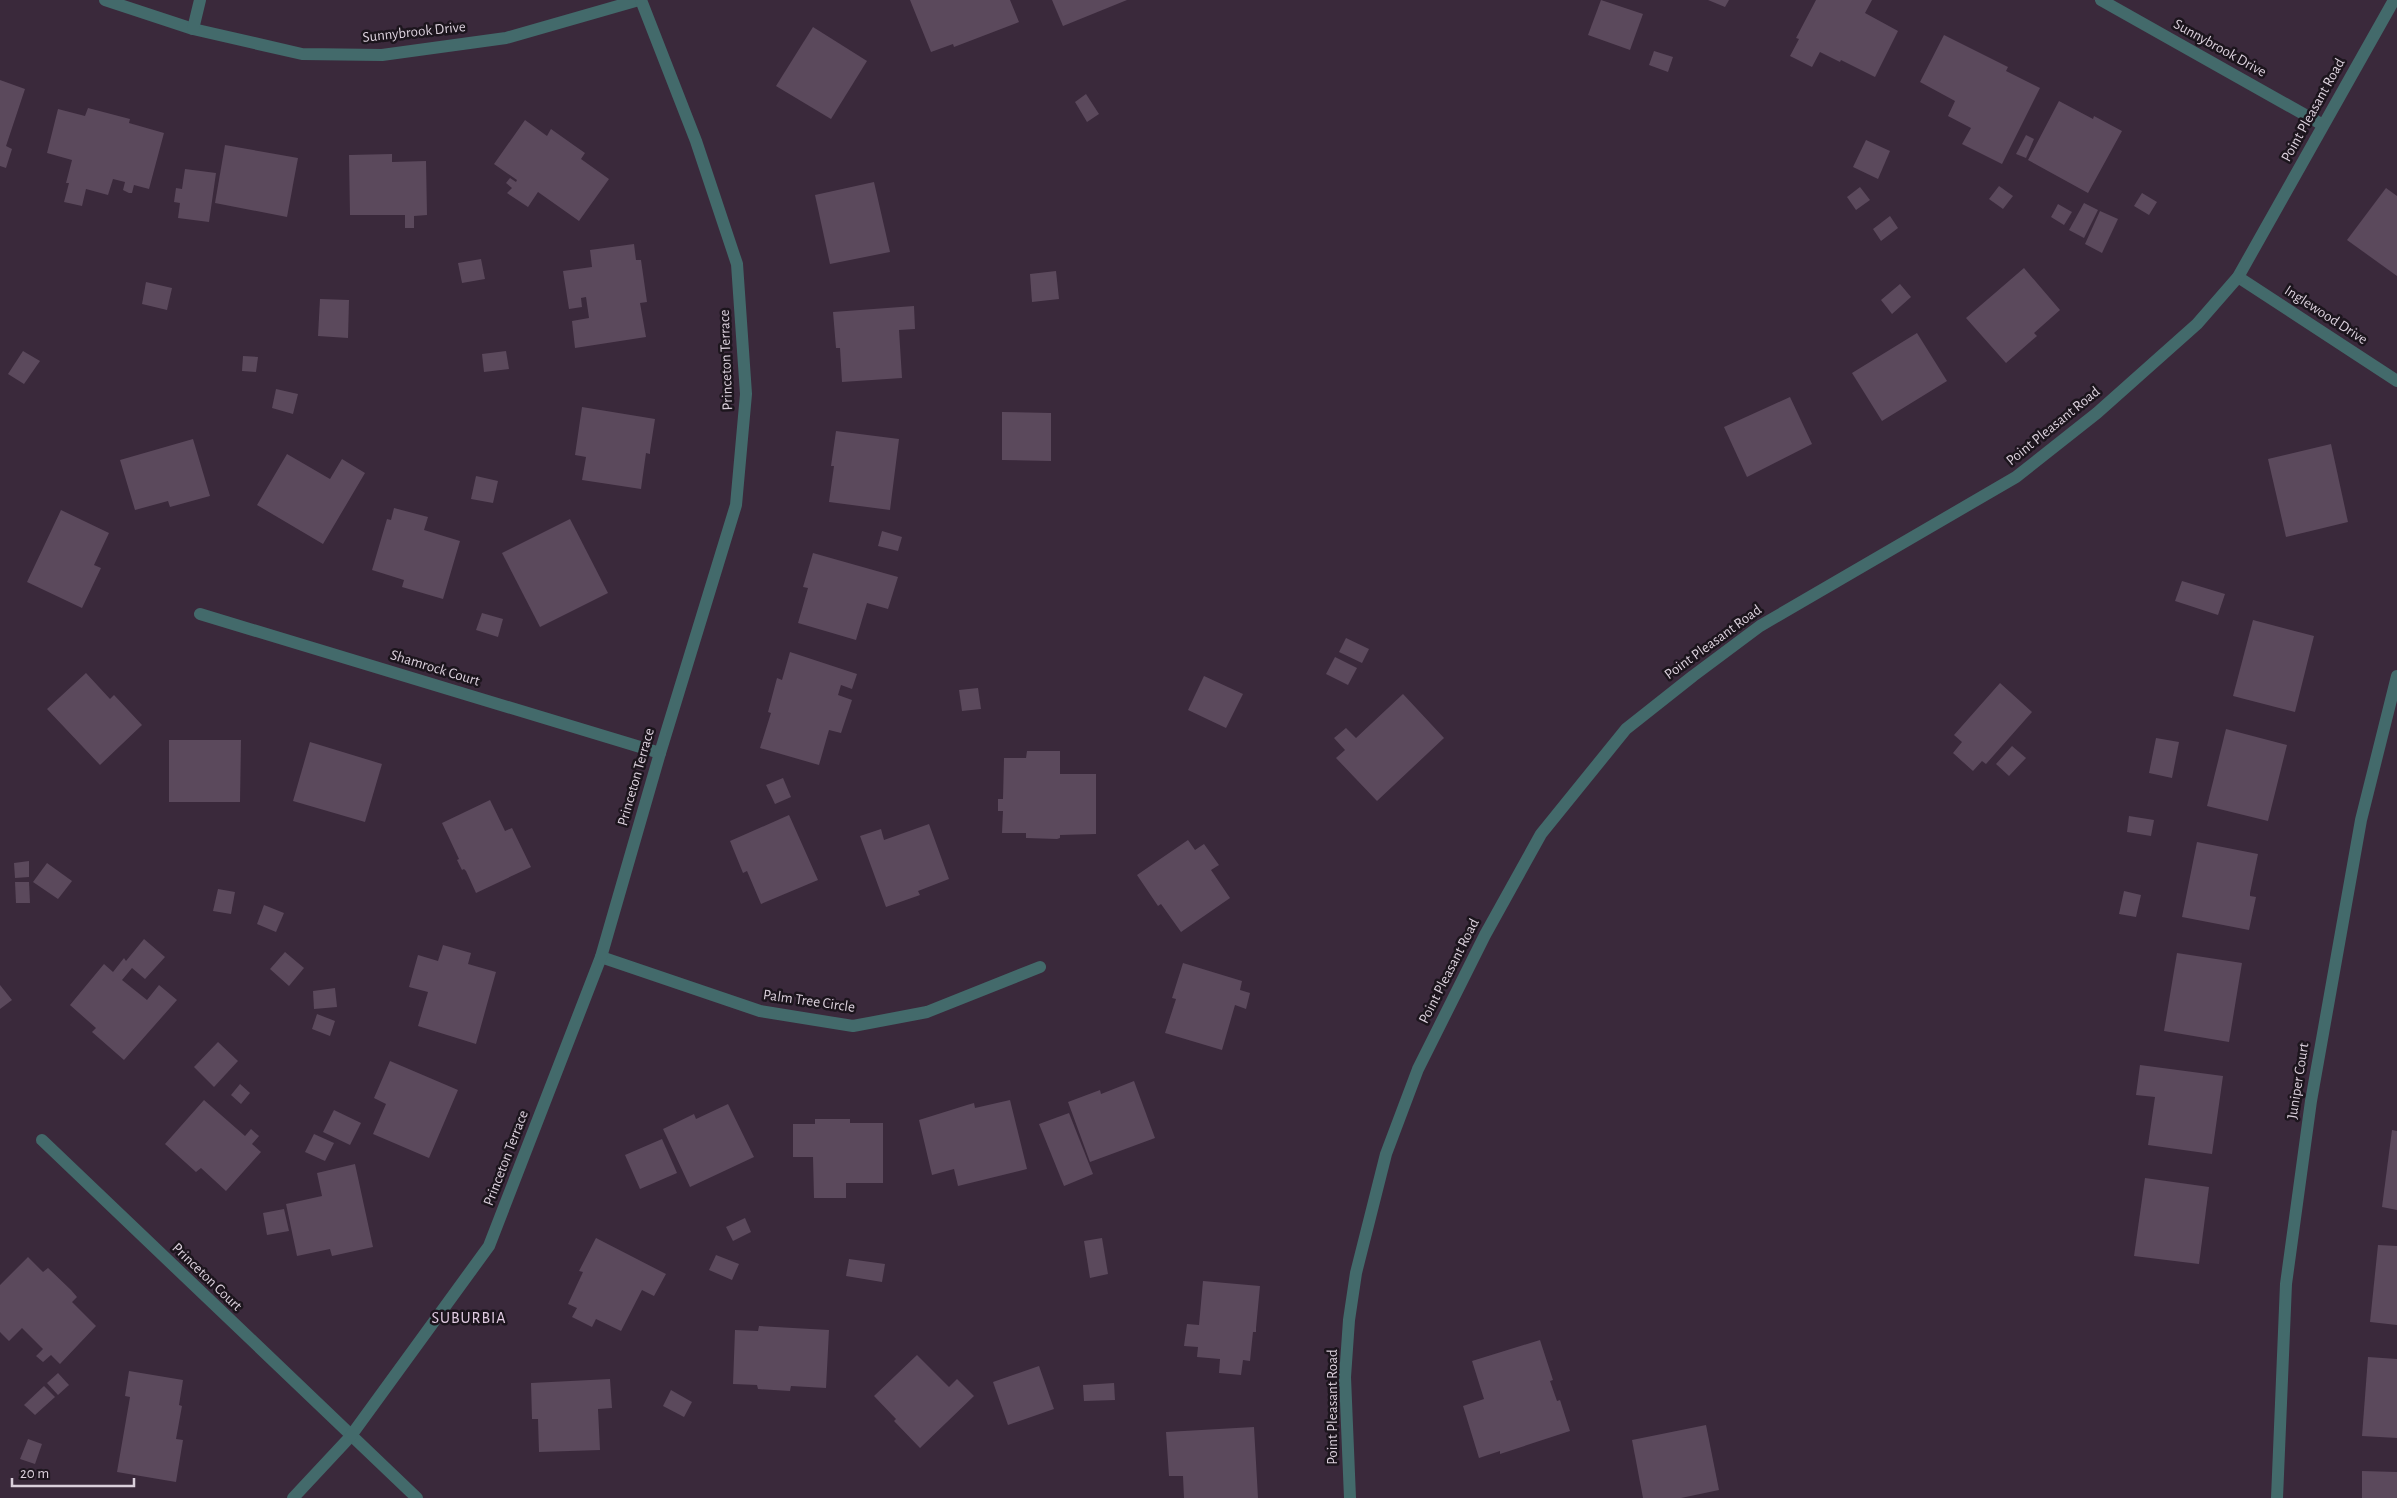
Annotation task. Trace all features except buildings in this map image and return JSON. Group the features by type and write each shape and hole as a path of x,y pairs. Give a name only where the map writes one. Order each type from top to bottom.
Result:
{"street":[{"name":"Sunnybrook Drive","path":"105,0 193,29 302,54 382,55 506,38 640,0"},
{"path":"193,29 200,0"},
{"name":"Princeton Terrace","path":"293,1498 350,1437 489,1246 601,957 660,753 736,505 746,394 737,264 696,141 640,0"},
{"name":"Sunnybrook Drive","path":"2101,0 2323,125"},
{"name":"Point Pleasant Road","path":"1350,1498 1345,1376 1349,1320 1356,1273 1386,1154 1418,1069 1485,935 1541,834 1626,730 1693,676 1760,626 2016,477 2097,413 2197,324 2238,277 2394,0"},
{"name":"Inglewood Drive","path":"2238,277 2397,381"},
{"name":"Shamrock Court","path":"200,614 660,753"},
{"name":"Juniper Court","path":"2277,1498 2286,1284 2311,1101 2361,820 2397,676"},
{"name":"Palm Tree Circle","path":"601,957 760,1011 853,1026 927,1012 1040,967"},
{"name":"Princeton Court","path":"42,1140 350,1437 417,1498"}],"district":[{"name":"SUBURBIA","path":"469,1318"}]}
